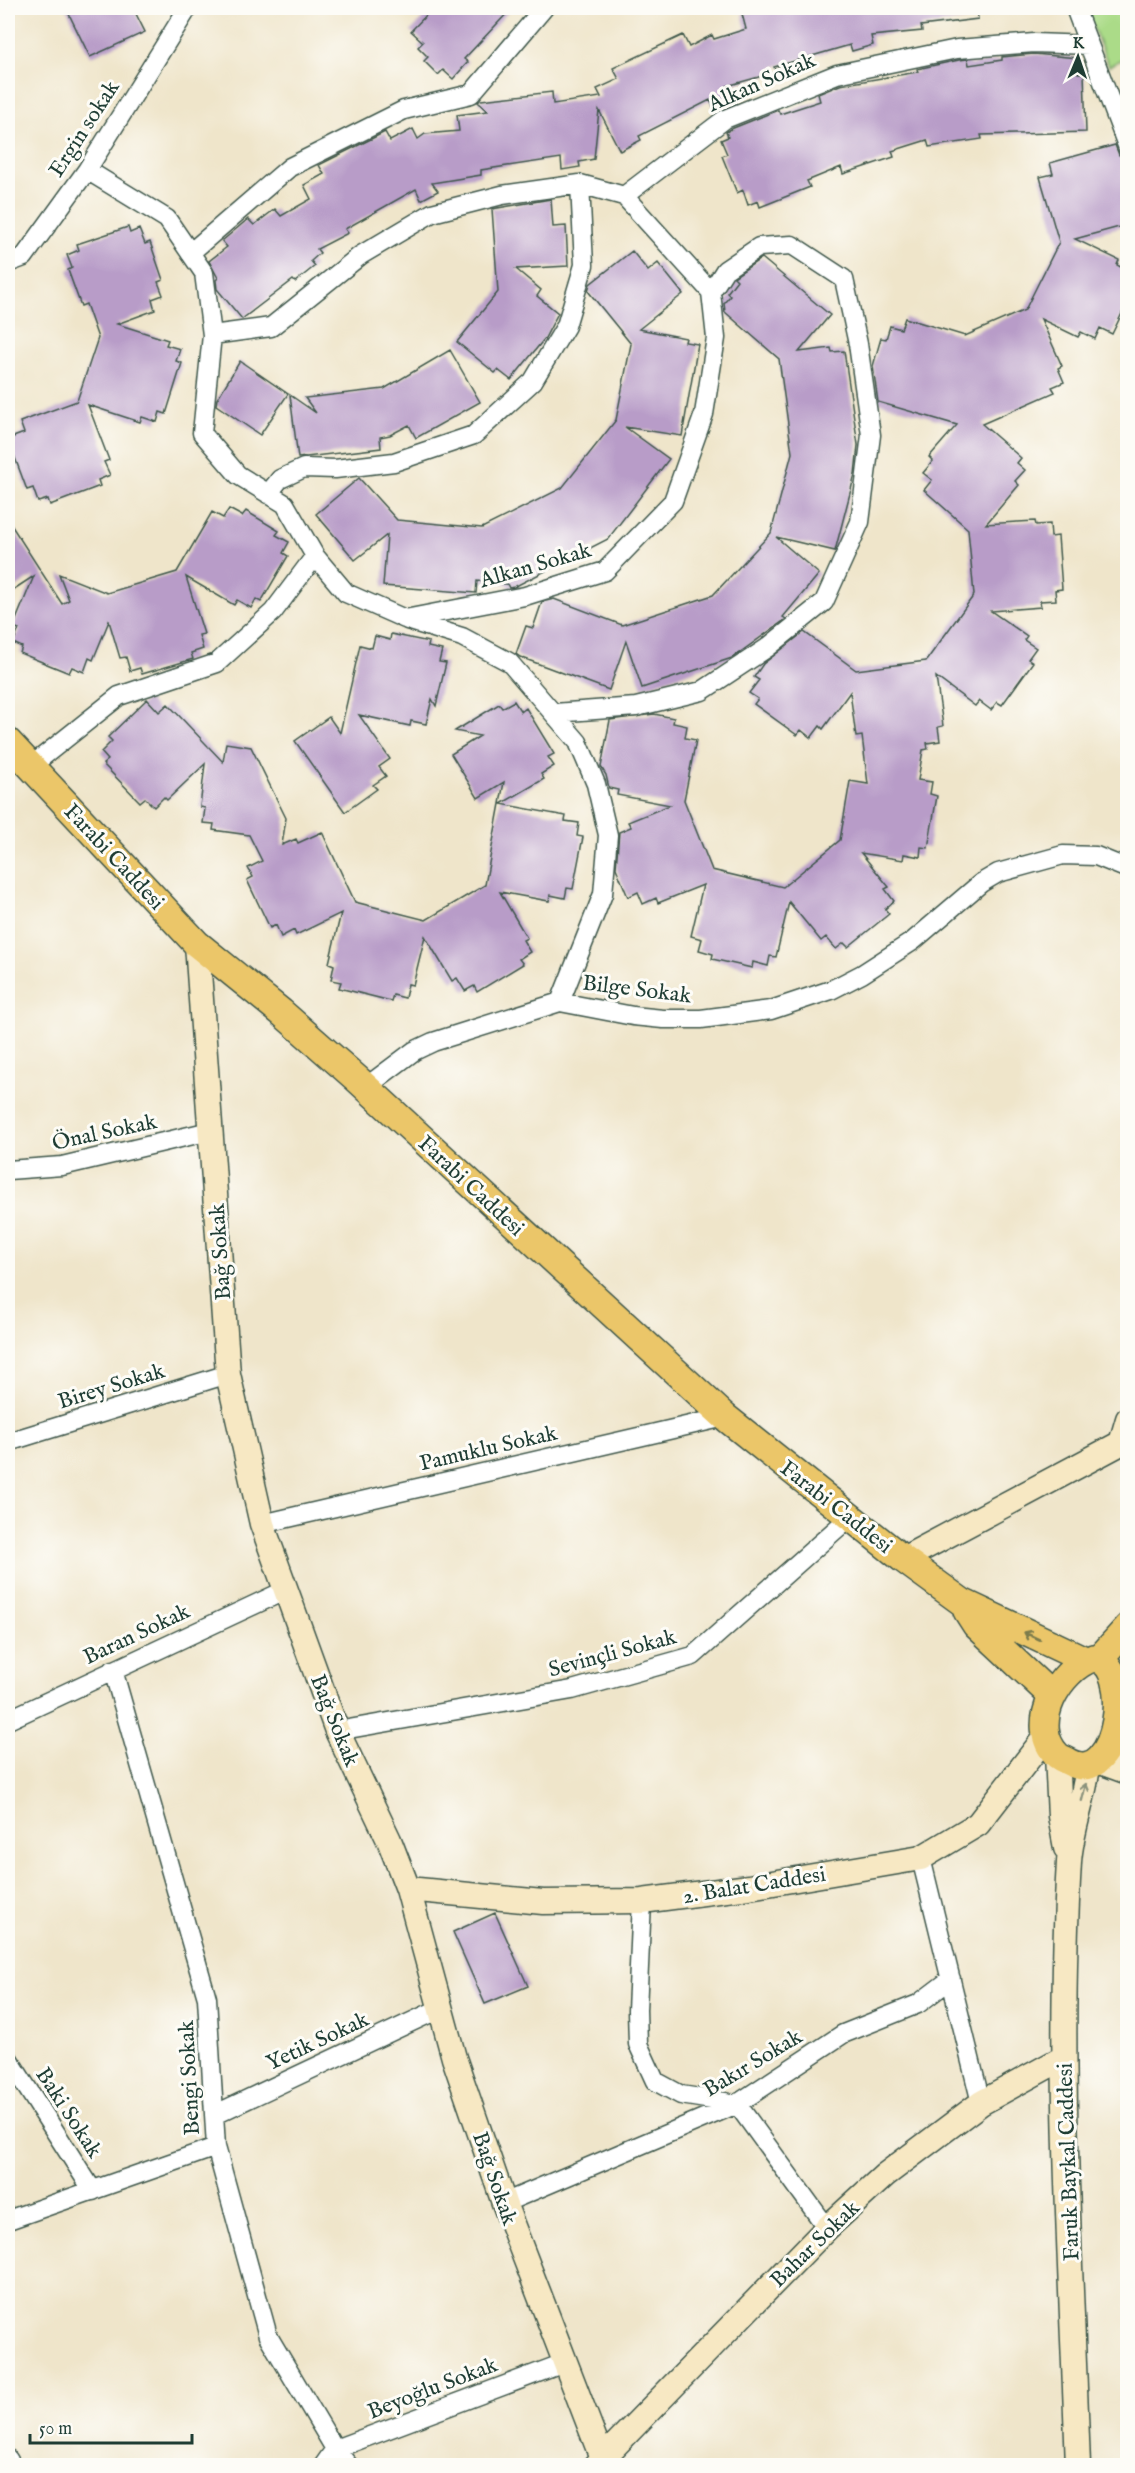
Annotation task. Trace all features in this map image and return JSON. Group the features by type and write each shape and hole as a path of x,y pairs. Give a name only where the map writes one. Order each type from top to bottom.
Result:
{"main road":[{"name":"Farabi Caddesi","path":"8,742 197,944 280,1012 366,1088 725,1417 849,1517 962,1602"},
{"path":"962,1602 1093,1659 1108,1663 1118,1675 1124,1712 1114,1742 1107,1753 1093,1763 1074,1764 1052,1745 1046,1714 1052,1696 1073,1667 1093,1659 1128,1627"},
{"path":"962,1602 976,1625 1052,1696"}],"street":[{"name":"Ergin sokak","path":"8,263 24,257 87,170 188,8"},
{"path":"190,253 290,167 404,110 471,94 544,8"},
{"path":"1075,8 1128,148"},
{"name":"Alkan Sokak","path":"624,196 725,119 837,74 957,49 1034,43 1089,45"},
{"path":"87,170 167,219 204,273 212,335 202,433 238,475 285,504 315,556 345,593 405,619 462,637 509,662 578,742 596,784 608,834 603,894 560,1002"},
{"path":"212,335 272,327 362,255 432,213 502,195 580,184 624,196 711,292 725,270 759,248 792,245 844,279 858,344 871,435 860,522 824,602 767,648 702,691 636,707 554,713"},
{"path":"268,494 280,479 304,468 335,469 394,462 474,435 533,381 566,326 584,265 580,184"},
{"name":"Alkan Sokak","path":"405,619 525,597 605,571 673,501 704,414 716,338 711,292"},
{"path":"31,766 119,696 217,663 273,612 315,556"},
{"name":"Bilge Sokak","path":"366,1088 414,1051 433,1042 560,1002 633,1016 663,1019 711,1019 771,1010 831,990 862,974 913,941 981,883 999,873 1063,855 1096,856 1128,869"},
{"name":"Bağ Sokak","path":"197,944 228,1374 262,1524 337,1731 389,1840 408,1889 454,2058 504,2203 602,2463"},
{"name":"Önal Sokak","path":"8,1170 62,1166 210,1131"},
{"name":"Birey Sokak","path":"8,1442 228,1374"},
{"name":"Pamuklu Sokak","path":"262,1524 725,1417"},
{"path":"903,1558 1121,1443 1128,1419"},
{"name":"Sevinçli Sokak","path":"337,1731 572,1690 693,1656 849,1517"},
{"name":"Baran Sokak","path":"8,1720 286,1590"},
{"name":"Bengi Sokak","path":"113,1670 207,1998 216,2147 268,2336 335,2449 349,2466"},
{"path":"1052,1745 1060,1816 1069,1859"},
{"name":"2. Balat Caddesi","path":"408,1889 543,1902 642,1901 749,1887 921,1857 978,1824 1052,1745"},
{"path":"1069,1859 1077,1816 1093,1763 1128,1772"},
{"path":"921,1857 981,2103"},
{"name":"Faruk Baykal Caddesi","path":"1069,1859 1063,2058 1078,2466"},
{"path":"642,1901 637,2000 638,2044 655,2081 681,2095 737,2104 827,2228"},
{"name":"Bakır Sokak","path":"504,2203 737,2104 843,2034 918,2004 951,1979"},
{"name":"Yetik Sokak","path":"214,2115 441,2008"},
{"name":"Baki Sokak","path":"8,2058 93,2191"},
{"name":"Bahar Sokak","path":"602,2463 827,2228 885,2175 981,2103 1063,2058"},
{"path":"8,2220 216,2147"},
{"name":"Beyoğlu Sokak","path":"335,2449 564,2363"},
{"path":"323,2466 335,2449"},
{"path":"8,2459 12,2466"}],"green space":[{"path":"1085,8 1127,8 1127,57 1109,66"}],"building":[{"path":"66,8 133,8 145,32 90,57"},
{"path":"433,8 512,8 464,59 468,62 453,79 443,70 438,75 424,61 428,57 418,47 423,42 411,31"},
{"path":"765,8 977,8 978,19 921,26 922,31 871,36 873,45 852,51 850,45 774,67 776,72 727,86 736,103 716,112 710,100 639,136 641,140 620,151 599,110 594,159 579,162 580,167 562,170 561,158 481,170 481,175 432,183 438,191 421,200 416,189 345,229 348,233 317,249 320,253 311,261 315,266 242,319 217,289 216,280 218,278 209,261 227,247 222,241 248,219 254,225 275,209 281,216 311,199 304,185 324,174 319,165 385,132 390,141 413,129 418,139 425,134 459,131 457,115 488,111 478,102 481,100 552,92 553,104 601,97 597,89 619,79 613,68 683,35 689,47 712,35 714,39 746,29 742,14"},
{"path":"1034,54 1078,58 1078,73 1084,73 1086,132 981,135 982,139 929,147 927,140 892,151 894,157 843,174 841,167 807,181 810,187 760,207 758,201 748,205 743,190 737,193 722,156 727,154 721,140 728,137 726,132 778,110 780,114 820,101 818,94 840,85 918,72 917,69 959,60 968,59 969,65 1002,60 1002,57"},
{"path":"1115,145 1119,155 1128,159 1128,219 1121,221 1123,226 1075,239 1119,260 1117,265 1128,271 1128,301 1112,334 1100,328 1095,339 1081,332 1078,337 1041,319 1062,366 1058,368 1064,382 1052,387 1055,392 982,424 1021,458 1017,463 1025,470 1015,481 1019,485 986,524 1035,521 1036,525 1050,524 1051,537 1058,536 1062,589 1055,590 1056,600 1040,601 1041,607 991,611 1027,636 1024,640 1036,648 1028,659 1033,662 1002,705 997,702 991,710 979,701 975,706 936,677 943,726 938,727 940,741 927,743 928,749 923,750 918,780 932,782 930,794 937,796 928,848 921,847 920,857 904,854 903,860 861,853 889,887 885,889 894,901 885,909 889,914 848,947 844,943 836,949 826,937 821,941 789,902 776,957 770,956 768,966 753,962 752,968 712,959 713,954 699,950 702,939 691,936 703,885 658,903 656,898 643,904 638,892 628,897 616,868 619,832 631,827 628,822 670,805 617,795 618,790 609,788 606,775 601,767 610,720 654,714 674,718 673,723 687,726 685,738 696,740 684,800 712,870 783,887 840,840 850,781 868,784 862,736 856,737 850,692 823,729 820,726 811,738 801,730 797,735 754,704 758,699 749,693 759,680 754,677 763,664 804,632 856,670 926,661 974,595 968,529 924,490 932,480 923,473 933,461 929,457 957,425 878,402 873,366 881,338 886,339 890,326 901,329 905,318 965,336 1025,310 1059,242 1040,177 1053,174 1050,163"},
{"path":"551,199 553,227 566,226 568,266 516,269 541,290 537,296 558,313 545,338 511,380 498,370 495,373 457,342 498,292 492,209"},
{"path":"128,227 130,233 139,229 145,244 150,242 163,280 158,282 163,295 152,299 155,310 117,324 168,340 166,345 180,349 176,361 182,363 166,414 160,412 157,422 142,417 140,422 88,405 109,460 104,462 110,475 98,480 100,486 50,505 48,499 38,502 33,488 27,490 8,439 24,433 20,422 77,401 98,338 86,304 81,306 68,270 72,268 67,255 79,250 77,244"},
{"path":"632,251 648,271 658,263 683,294 639,329 686,338 685,342 698,344 682,436 625,427 669,459 608,539 514,587 509,588 507,584 477,581 476,593 383,586 387,535 355,560 316,514 359,478 397,520 482,528 562,488 616,420 631,344 588,291 590,284"},
{"path":"762,258 830,315 799,352 831,348 832,352 844,351 858,445 855,474 835,551 776,537 819,574 783,617 786,619 732,658 642,688 626,641 609,690 520,657 516,654 526,626 533,628 542,602 554,599 622,625 713,595 771,533 792,453 779,359 725,312 724,303 730,296 727,293 737,280 734,277"},
{"path":"450,350 480,402 416,438 409,425 390,435 380,437 381,448 298,458 290,395 316,413 305,398 384,389"},
{"path":"240,361 288,394 260,435 216,405 217,399"},
{"path":"229,509 242,516 246,511 279,531 276,535 289,542 283,553 288,556 261,602 256,599 251,608 237,600 234,605 186,577 204,634 199,635 203,649 191,653 193,659 142,674 140,668 130,671 126,657 120,658 109,621 93,660 89,658 84,672 72,667 69,673 20,653 22,647 13,643 19,629 13,627 34,576 8,593 8,520 62,604 69,600 59,574 107,593 177,572 212,512 223,518"},
{"path":"391,634 429,642 428,647 442,650 439,662 446,663 436,706 432,699 426,724 411,721 410,726 359,715 390,759 379,767 386,776 373,785 377,789 345,812 295,741 329,717 340,733 360,645 372,648 375,636 390,640"},
{"path":"147,699 159,712 168,704 223,762 226,743 251,747 286,818 282,845 296,839 298,843 322,832 355,902 426,920 485,885 504,782 478,798 451,754 480,736 455,731 499,704 502,708 514,701 521,712 526,708 554,754 548,757 554,766 541,774 544,779 501,804 566,816 565,821 579,823 577,836 583,837 573,889 567,888 565,898 550,895 549,901 500,892 527,938 523,940 530,952 519,959 523,964 477,992 474,986 465,991 457,978 452,981 425,936 413,985 408,984 405,998 393,995 391,1001 339,988 341,982 331,980 334,965 329,963 341,913 296,935 294,930 281,937 276,925 270,928 247,880 253,877 248,868 262,861 249,835 213,830 214,824 203,823 205,808 200,807 205,764 167,800 164,797 154,807 145,798 140,802 103,764 108,760 101,752 112,741 108,737"},
{"path":"495,1913 528,1986 485,2004 453,1932"}]}
